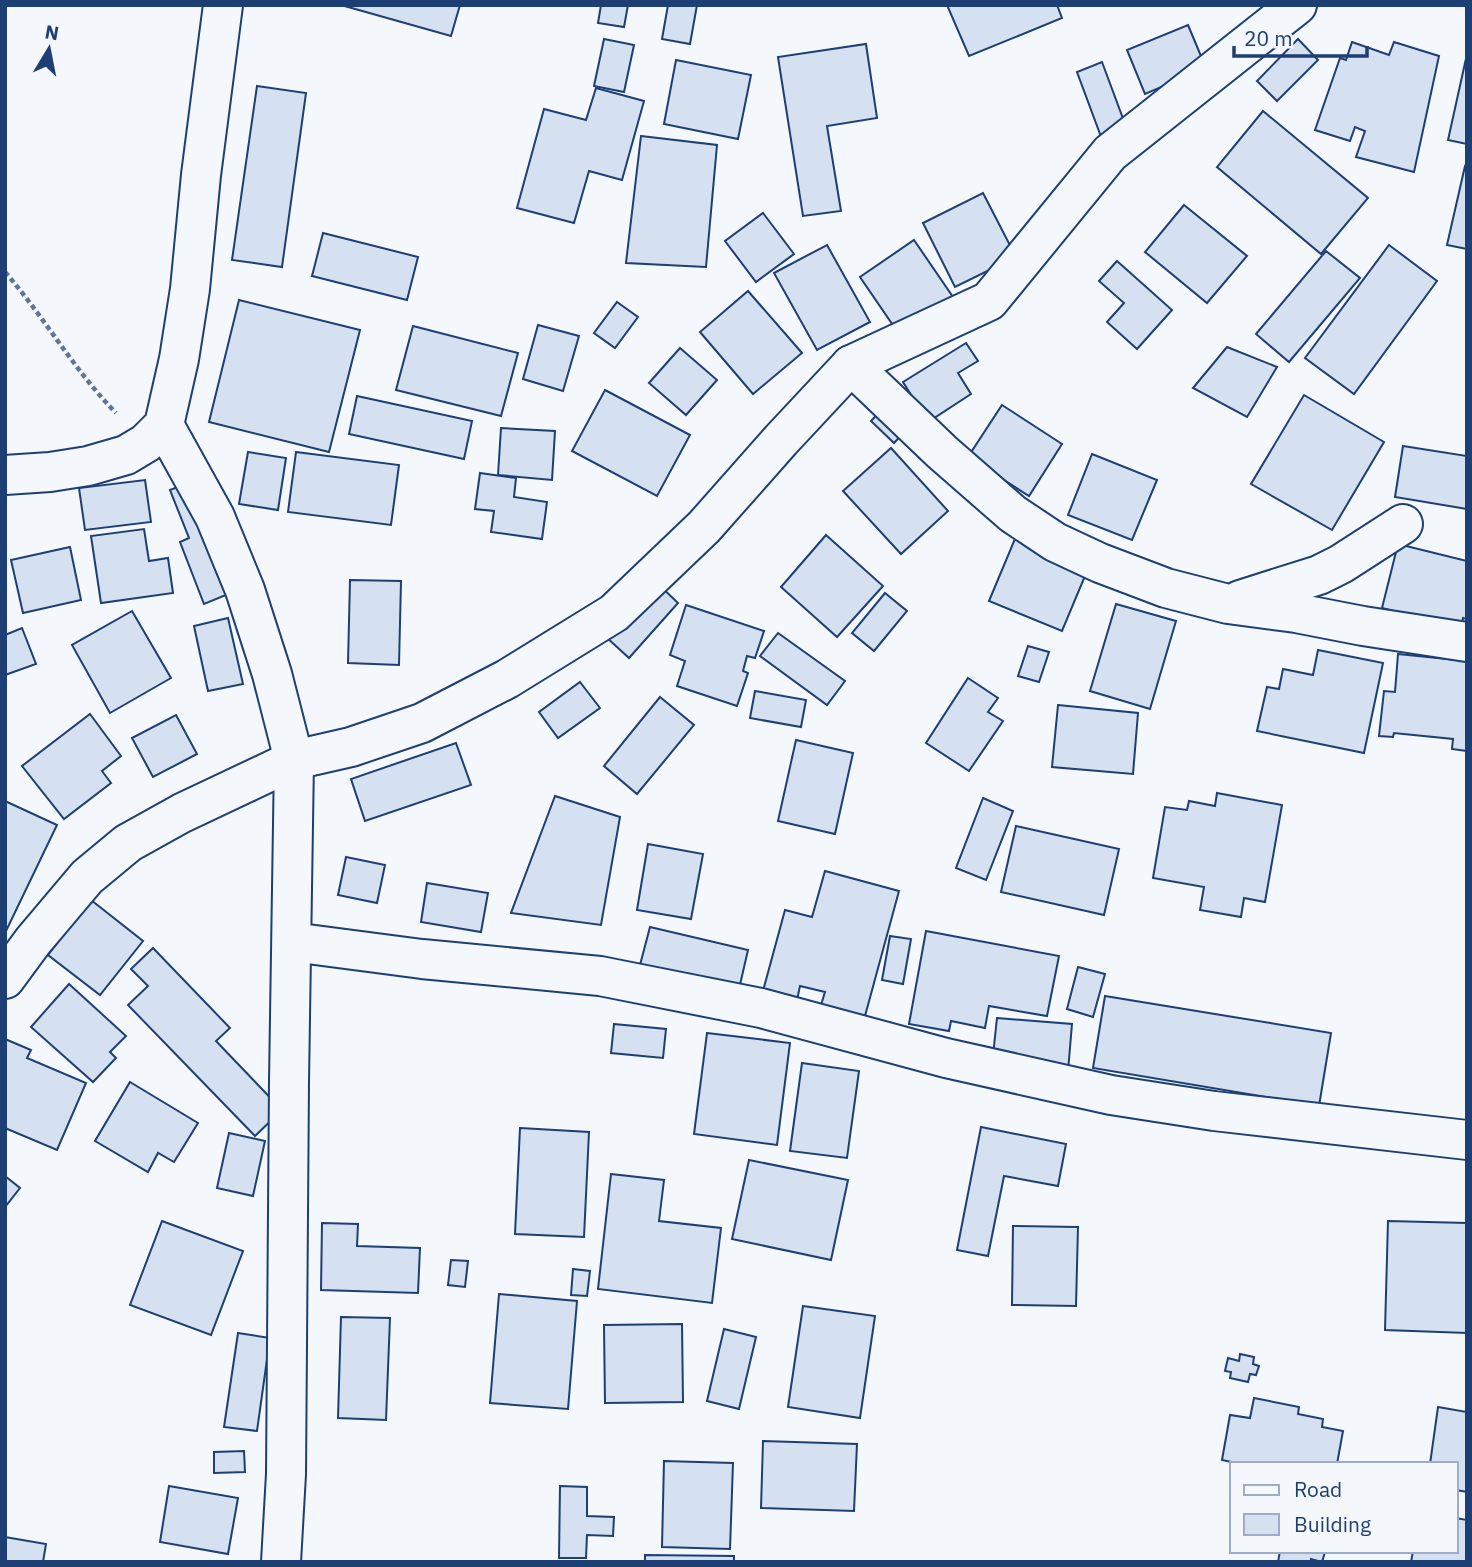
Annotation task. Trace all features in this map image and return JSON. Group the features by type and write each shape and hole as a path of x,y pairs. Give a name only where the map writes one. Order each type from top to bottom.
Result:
{"street":[{"path":"5,475 88,466 126,455 155,434 178,359 190,289 201,175 223,5"},
{"path":"5,979 87,877 128,844 182,813 294,760 351,747 422,723 507,679 614,613 704,527 851,365 989,301 1111,153 1297,5"},
{"path":"851,365 942,452 1013,513 1055,542 1100,563 1166,588 1228,604 1467,642"},
{"path":"155,434 215,517 245,590 272,674 294,760 286,1474 281,1562"},
{"path":"1228,604 1319,575 1403,524"},
{"path":"292,942 422,959 600,976 761,1007 946,1058 1111,1095 1214,1111 1467,1140"}],"path":[{"path":"5,272 25,295 88,382 155,434"}],"building":[{"path":"341,5 460,5 451,36"},
{"path":"601,5 628,5 624,27 598,23"},
{"path":"668,5 697,5 690,44 662,39"},
{"path":"947,5 1057,5 1062,18 969,56"},
{"path":"1188,25 1206,68 1145,94 1127,50"},
{"path":"604,39 634,45 624,92 594,86"},
{"path":"1298,39 1318,60 1277,101 1257,81"},
{"path":"1352,42 1389,55 1394,42 1439,56 1414,172 1356,157 1365,131 1355,127 1350,141 1315,130 1340,58 1346,60"},
{"path":"866,44 877,118 827,126 841,211 803,216 778,57"},
{"path":"1467,54 1467,144 1448,140"},
{"path":"676,60 751,75 738,139 664,124"},
{"path":"1102,62 1128,132 1103,142 1077,72"},
{"path":"257,86 306,93 282,267 232,260"},
{"path":"596,88 644,101 622,180 589,171 574,223 517,208 544,109 586,120"},
{"path":"1263,111 1368,198 1321,254 1217,167"},
{"path":"641,136 717,145 706,267 626,263"},
{"path":"1465,166 1467,167 1467,249 1447,245"},
{"path":"983,193 1016,257 955,287 923,223"},
{"path":"1184,205 1247,256 1207,303 1145,252"},
{"path":"763,213 794,254 756,282 725,241"},
{"path":"323,233 418,257 407,300 312,276"},
{"path":"914,240 953,297 899,334 860,277"},
{"path":"827,245 870,322 817,350 774,273"},
{"path":"1389,245 1437,281 1354,394 1305,358"},
{"path":"1326,251 1360,278 1289,362 1256,334"},
{"path":"1117,261 1172,310 1137,349 1107,322 1124,303 1099,281"},
{"path":"748,291 802,353 753,394 700,332"},
{"path":"239,300 360,330 329,452 209,422"},
{"path":"617,302 638,317 615,348 594,333"},
{"path":"538,325 579,336 563,391 523,379"},
{"path":"413,326 518,353 501,416 396,390"},
{"path":"966,343 978,361 958,373 971,394 928,422 903,382"},
{"path":"1227,347 1277,367 1247,417 1193,388"},
{"path":"680,348 717,380 686,415 649,383"},
{"path":"605,390 690,435 657,496 572,451"},
{"path":"1304,395 1384,442 1332,530 1251,484"},
{"path":"357,396 472,421 464,459 349,434"},
{"path":"887,404 910,426 894,443 871,421"},
{"path":"1002,405 1062,444 1029,496 968,457"},
{"path":"501,428 555,431 552,480 498,475"},
{"path":"1403,446 1467,456 1467,509 1395,497"},
{"path":"891,448 948,511 901,554 843,491"},
{"path":"248,452 286,458 278,510 239,504"},
{"path":"296,452 399,465 391,525 288,512"},
{"path":"1092,454 1157,480 1132,540 1068,515"},
{"path":"480,473 516,478 514,497 547,502 542,539 491,532 494,511 475,509"},
{"path":"145,480 151,522 85,530 79,488"},
{"path":"190,482 202,536 226,595 204,604 180,542 189,538 170,490"},
{"path":"144,529 149,561 168,558 173,593 101,603 91,536"},
{"path":"1017,534 1090,564 1062,631 989,601"},
{"path":"826,535 883,586 837,637 781,587"},
{"path":"1398,544 1467,561 1467,619 1463,618 1461,628 1382,608"},
{"path":"70,547 81,600 23,613 11,560"},
{"path":"350,580 401,581 399,665 348,663"},
{"path":"656,582 678,603 629,658 606,637"},
{"path":"885,593 907,611 874,651 852,633"},
{"path":"1116,604 1176,621 1150,709 1090,691"},
{"path":"686,605 764,631 755,658 747,656 743,671 748,673 737,706 677,686 685,661 670,655"},
{"path":"132,611 171,678 110,713 72,645"},
{"path":"228,618 243,684 208,691 194,626"},
{"path":"22,628 36,664 5,675 5,635"},
{"path":"778,633 845,681 827,705 760,656"},
{"path":"1028,646 1049,652 1039,682 1018,676"},
{"path":"1318,650 1383,663 1364,753 1257,731 1267,687 1279,689 1283,669 1313,675"},
{"path":"1398,654 1467,661 1467,751 1452,749 1453,739 1394,733 1393,737 1379,736 1384,691 1395,692"},
{"path":"968,678 998,698 988,712 1003,721 969,771 926,743"},
{"path":"580,682 600,708 558,738 539,712"},
{"path":"755,691 806,700 801,727 750,718"},
{"path":"660,697 694,725 637,794 604,766"},
{"path":"1058,705 1138,713 1133,774 1052,767"},
{"path":"90,714 121,756 102,771 111,783 64,819 22,766"},
{"path":"176,715 197,754 153,777 132,738"},
{"path":"796,740 853,753 835,834 778,821"},
{"path":"456,743 471,785 365,821 351,779"},
{"path":"1217,793 1282,805 1265,902 1244,898 1241,917 1200,910 1204,887 1153,878 1165,807 1187,810 1189,801 1215,806"},
{"path":"555,796 620,817 601,925 511,913"},
{"path":"983,798 1013,811 986,880 956,868"},
{"path":"5,801 57,825 6,931 5,931"},
{"path":"1016,826 1119,849 1104,915 1001,892"},
{"path":"648,844 703,854 691,919 637,910"},
{"path":"346,857 385,865 377,903 338,895"},
{"path":"825,871 899,891 865,1016 821,1005 825,992 800,986 797,1000 763,991 785,910 812,917"},
{"path":"427,883 488,893 481,932 421,922"},
{"path":"91,900 143,941 100,995 48,955"},
{"path":"650,927 748,950 739,989 640,965"},
{"path":"926,931 1059,956 1047,1016 989,1006 985,1028 951,1021 949,1031 909,1024"},
{"path":"890,936 911,939 903,984 882,980"},
{"path":"153,948 230,1028 216,1041 282,1110 255,1136 128,1005 148,986 131,969"},
{"path":"1078,967 1105,974 1093,1017 1067,1009"},
{"path":"69,984 126,1036 110,1052 116,1058 93,1082 31,1027"},
{"path":"1105,996 1331,1033 1319,1106 1093,1068"},
{"path":"997,1018 1072,1024 1068,1071 992,1065"},
{"path":"614,1024 666,1029 663,1058 611,1053"},
{"path":"707,1033 790,1043 777,1145 694,1134"},
{"path":"5,1039 31,1050 27,1058 86,1083 57,1150 5,1128"},
{"path":"802,1063 859,1071 847,1158 790,1151"},
{"path":"130,1082 198,1123 174,1162 158,1153 148,1172 95,1141"},
{"path":"981,1127 1066,1144 1058,1186 1004,1176 988,1256 957,1250"},
{"path":"520,1128 589,1132 584,1237 515,1234"},
{"path":"229,1133 265,1141 253,1196 217,1188"},
{"path":"749,1160 848,1180 831,1260 732,1239"},
{"path":"611,1174 664,1180 659,1221 721,1228 712,1303 598,1289"},
{"path":"5,1176 20,1188 5,1207"},
{"path":"162,1221 243,1251 211,1335 130,1305"},
{"path":"1388,1221 1467,1223 1467,1333 1385,1330"},
{"path":"322,1223 358,1224 357,1246 420,1248 418,1293 321,1290"},
{"path":"1013,1226 1078,1227 1076,1306 1012,1305"},
{"path":"451,1260 468,1261 465,1287 448,1285"},
{"path":"573,1269 590,1271 587,1296 571,1295"},
{"path":"499,1294 577,1301 568,1409 490,1403"},
{"path":"803,1306 875,1316 860,1418 788,1407"},
{"path":"341,1317 390,1318 386,1420 338,1418"},
{"path":"682,1324 683,1402 605,1403 604,1325"},
{"path":"724,1329 756,1337 739,1409 707,1401"},
{"path":"238,1333 270,1338 257,1431 224,1427"},
{"path":"1240,1354 1254,1357 1253,1364 1259,1366 1256,1375 1250,1374 1248,1382 1230,1378 1231,1372 1225,1371 1228,1358 1239,1361"},
{"path":"1254,1398 1299,1407 1298,1414 1323,1419 1322,1427 1343,1431 1337,1462 1222,1460 1230,1415 1250,1418"},
{"path":"1438,1407 1467,1412 1467,1492 1458,1490 1458,1462 1430,1462"},
{"path":"763,1441 857,1444 854,1511 761,1508"},
{"path":"244,1451 245,1472 214,1473 214,1452"},
{"path":"664,1461 733,1463 730,1549 662,1547"},
{"path":"169,1486 238,1498 228,1554 160,1542"},
{"path":"560,1486 587,1487 587,1516 614,1517 613,1536 587,1535 586,1558 559,1558"},
{"path":"1458,1518 1467,1520 1467,1562 1411,1562 1413,1553 1458,1553"},
{"path":"5,1537 46,1544 43,1562 5,1562"},
{"path":"1280,1553 1325,1553 1322,1562 1311,1559 1311,1562 1278,1562"},
{"path":"645,1555 734,1556 734,1562 645,1562"}]}
